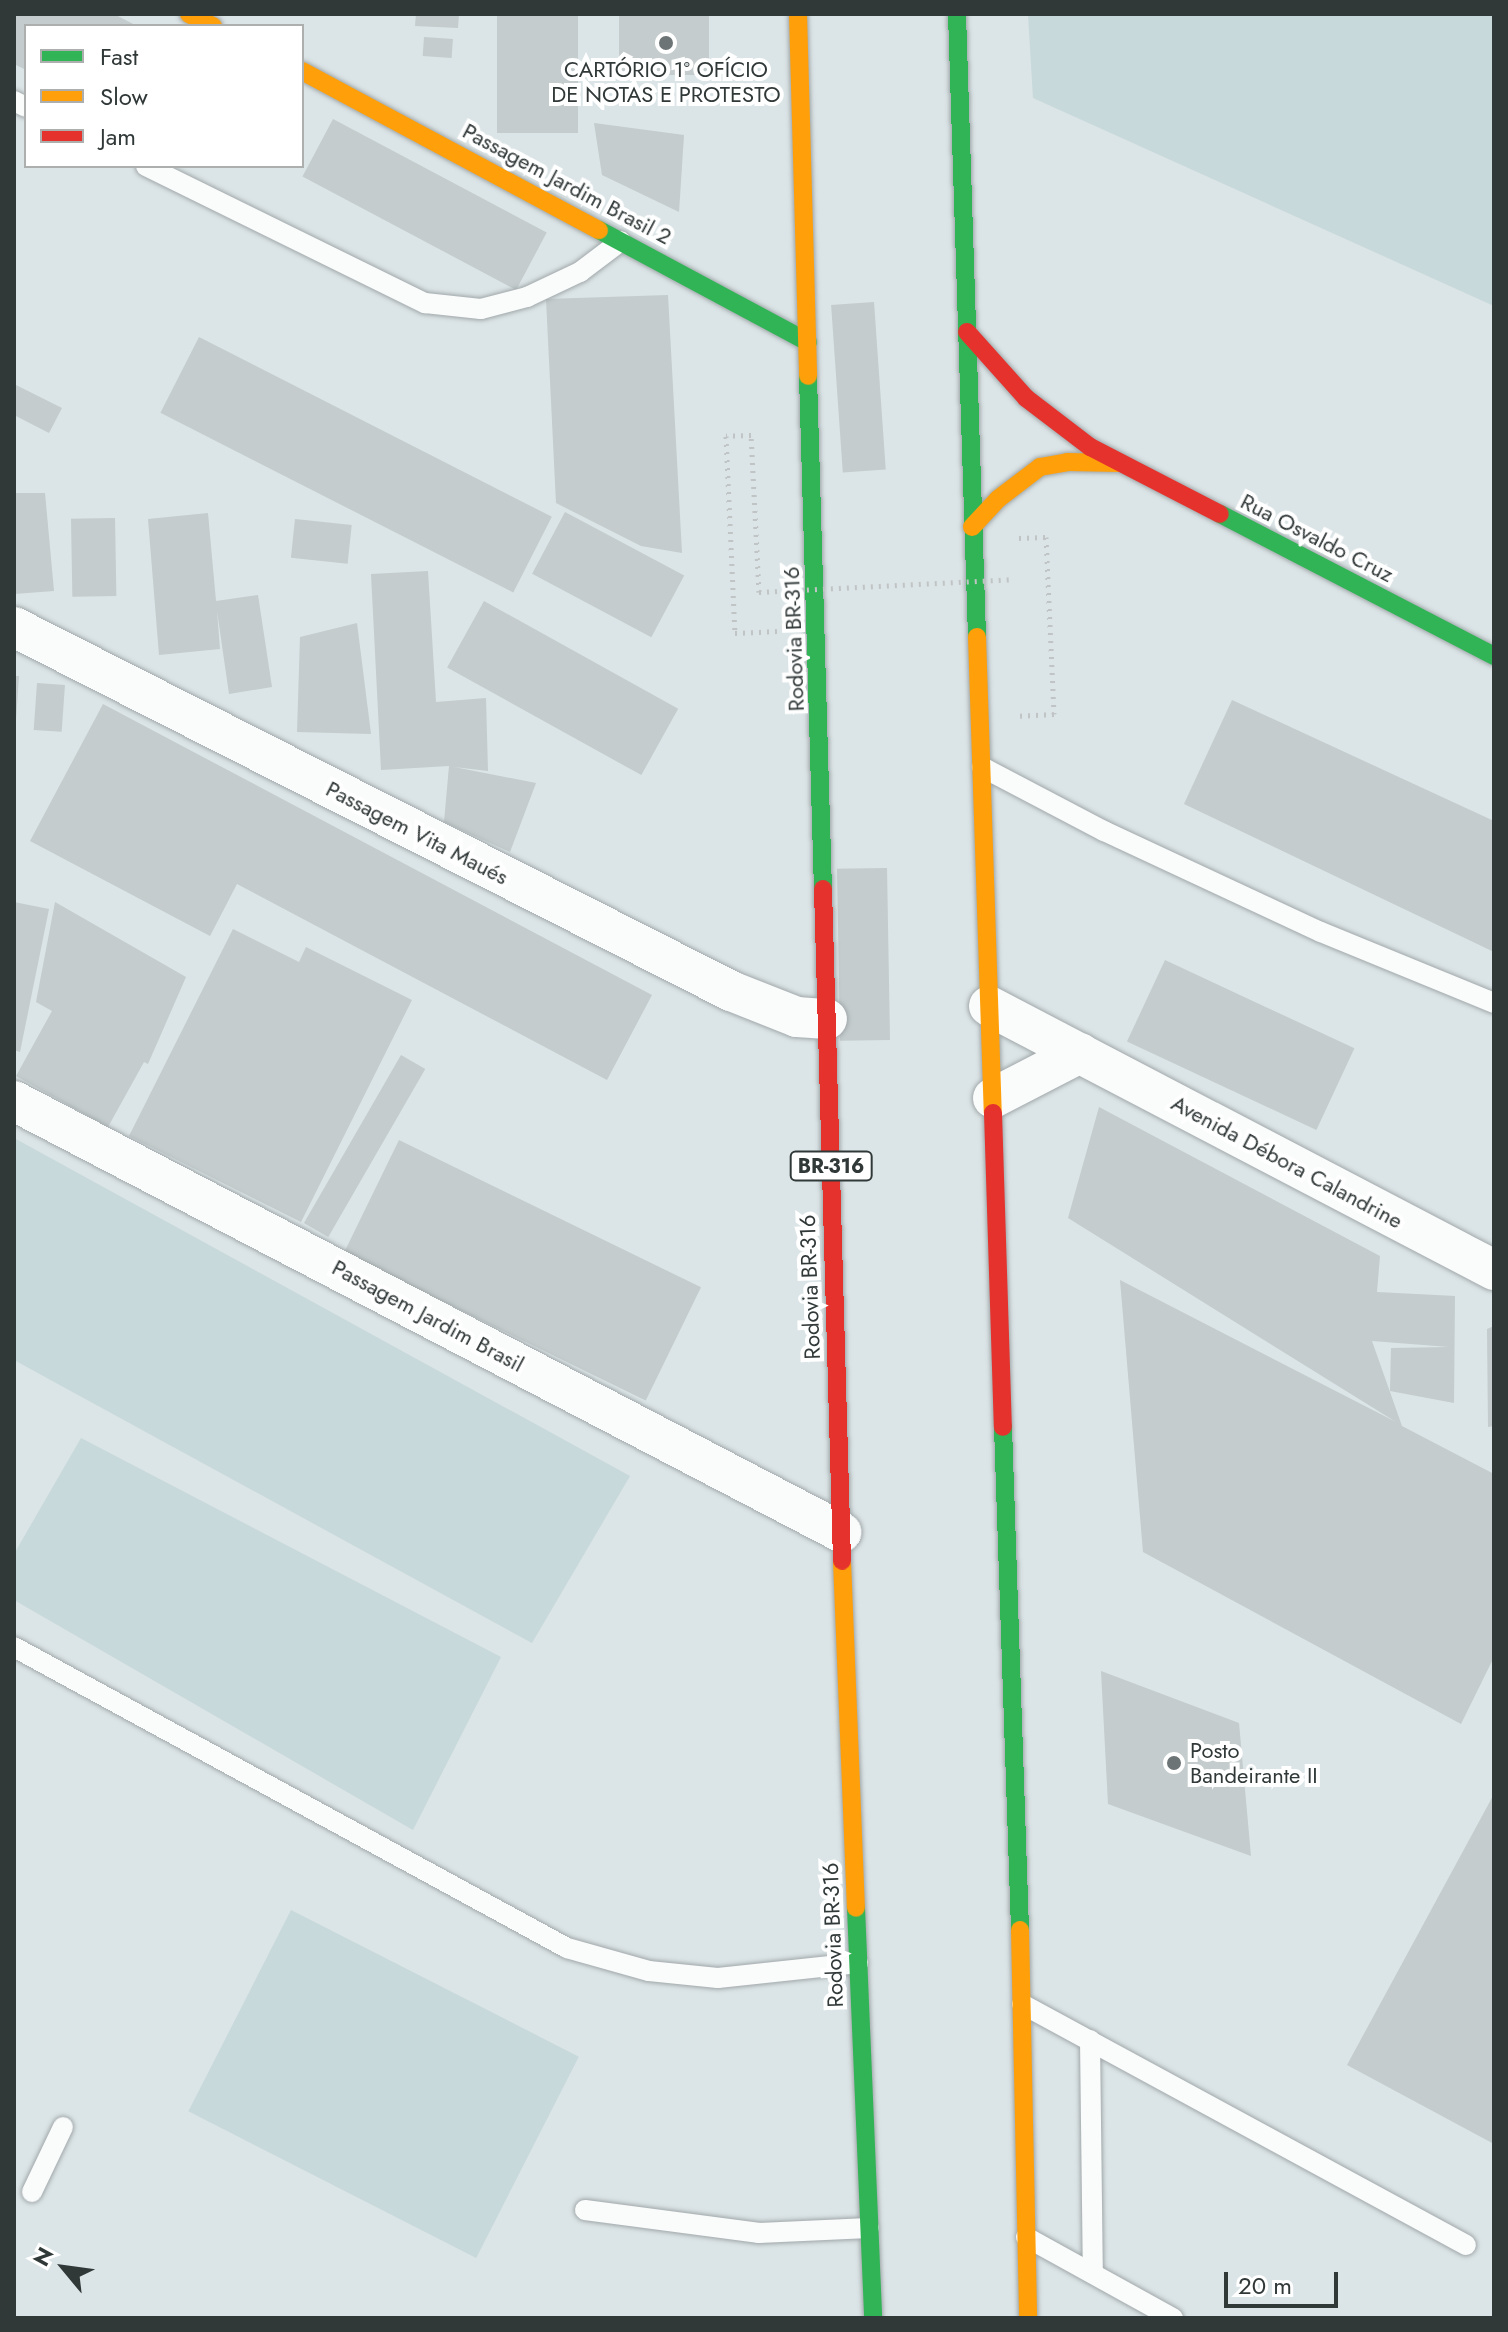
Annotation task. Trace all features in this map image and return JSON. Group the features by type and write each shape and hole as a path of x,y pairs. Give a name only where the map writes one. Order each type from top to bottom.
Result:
{"main road":[{"path":"189,14 209,24"},
{"name":"Rodovia BR-316","path":"798,14 818,629 841,1532 873,2318"},
{"path":"957,14 1022,2004 1028,2318"},
{"name":"Passagem Jardim Brasil 2","path":"304,72 808,342"},
{"name":"Rua Osvaldo Cruz","path":"967,332 1009,382 1049,418 1119,463 1494,656"},
{"name":"Rua Osvaldo Cruz","path":"972,534 998,499 1040,467 1067,462 1119,463"}],"street":[{"name":"Passagem Vita Maués","path":"14,627 719,985 797,1017 827,1019"},
{"name":"Avenida Débora Calandrine","path":"989,1006 1494,1270"},
{"path":"993,1098 1080,1053"},
{"name":"Passagem Jardim Brasil","path":"14,1101 841,1532"}],"lane":[{"path":"150,168 425,303 481,309 527,297 580,272 621,241"},
{"path":"982,767 1104,831 1321,932 1494,1003"},
{"path":"14,1647 567,1948 649,1971 718,1978 858,1963"},
{"path":"1022,2004 1466,2245"},
{"path":"1090,2040 1093,2273"},
{"path":"32,2192 63,2127"},
{"path":"585,2210 759,2233 869,2228"},
{"path":"1026,2237 1173,2318"}],"path":[{"path":"818,629 735,633 726,436 751,435 759,592 1013,579 1014,592"},
{"path":"972,534 1046,537 1054,714 1020,716 1019,702"}],"shaded area":[{"path":"1028,14 1494,14 1494,306 1033,98"},
{"path":"14,1138 630,1476 532,1643 14,1360"},
{"path":"81,1438 501,1657 413,1830 14,1600 14,1554"},
{"path":"291,1910 579,2057 476,2258 188,2111"}],"building":[{"path":"14,14 114,14 133,24 24,24 24,69 14,64"},
{"path":"416,14 459,14 458,28 415,26"},
{"path":"497,14 578,14 578,133 497,133"},
{"name":"CARTÓRIO 1º OFÍCIO DE NOTAS E PROTESTO","path":"619,14 709,14 709,75 619,75"},
{"path":"424,37 453,39 452,58 423,56"},
{"path":"333,119 547,233 516,290 302,176"},
{"path":"594,123 684,135 679,212 602,175"},
{"path":"668,295 682,553 641,546 556,503 546,299"},
{"path":"874,302 886,470 843,473 831,305"},
{"path":"199,337 552,517 513,593 160,413"},
{"path":"14,384 62,408 49,433 14,415"},
{"path":"14,493 45,493 54,591 14,594"},
{"path":"565,512 684,575 651,637 532,574"},
{"path":"208,513 216,601 258,595 272,687 229,694 217,611 220,649 159,655 148,519"},
{"path":"115,518 116,596 72,597 71,519"},
{"path":"295,519 352,525 348,564 291,558"},
{"path":"428,571 436,702 486,698 488,771 454,767 536,783 510,852 444,822 449,766 381,770 371,574"},
{"path":"484,601 678,709 641,775 447,667"},
{"path":"357,623 371,734 297,732 300,637"},
{"path":"14,676 19,676 16,720 14,720"},
{"path":"37,683 65,685 62,732 34,730"},
{"path":"1232,700 1494,821 1494,952 1184,804"},
{"path":"103,704 652,995 607,1080 237,884 210,936 30,841"},
{"path":"887,868 890,1040 840,1041 837,869"},
{"path":"14,902 49,909 20,1052 14,1050"},
{"path":"55,902 186,977 148,1064 144,1062 108,1127 16,1076 52,1011 36,1002"},
{"path":"233,929 299,962 306,947 412,1000 301,1222 129,1136"},
{"path":"1165,960 1354,1048 1316,1130 1127,1042"},
{"path":"401,1055 425,1069 328,1237 304,1223"},
{"path":"1099,1107 1380,1256 1377,1292 1455,1296 1454,1403 1390,1391 1391,1348 1449,1347 1372,1341 1402,1426 1494,1474 1494,1657 1461,1724 1143,1552 1120,1280 1396,1422 1068,1218"},
{"path":"399,1140 701,1287 646,1401 344,1253"},
{"path":"1494,1326 1494,1426 1488,1427 1487,1329"},
{"name":"Posto Bandeirante II","path":"1101,1671 1239,1723 1251,1856 1108,1804"},
{"path":"1494,1794 1494,2144 1347,2065"}],"traffic: fast":[{"path":"957,14 977,637"},
{"path":"599,230 808,342"},
{"path":"808,376 823,889"},
{"path":"1220,514 1494,656"},
{"path":"1003,1427 1020,1930"},
{"path":"856,1908 873,2318"}],"traffic: slow":[{"path":"189,14 209,24"},
{"path":"798,14 808,376"},
{"path":"304,72 599,230"},
{"path":"972,527 998,499 1040,467 1067,462 1119,463"},
{"path":"977,637 993,1113"},
{"path":"842,1561 856,1908"},
{"path":"1020,1930 1028,2318"}],"traffic: jam":[{"path":"967,332 1026,398 1090,447 1220,514"},
{"path":"823,889 842,1561"},
{"path":"993,1113 1003,1427"}],"place":[{"name":"CARTÓRIO 1º OFÍCIO DE NOTAS E PROTESTO","path":"666,43"},
{"name":"Posto Bandeirante II","path":"1174,1763"}]}
